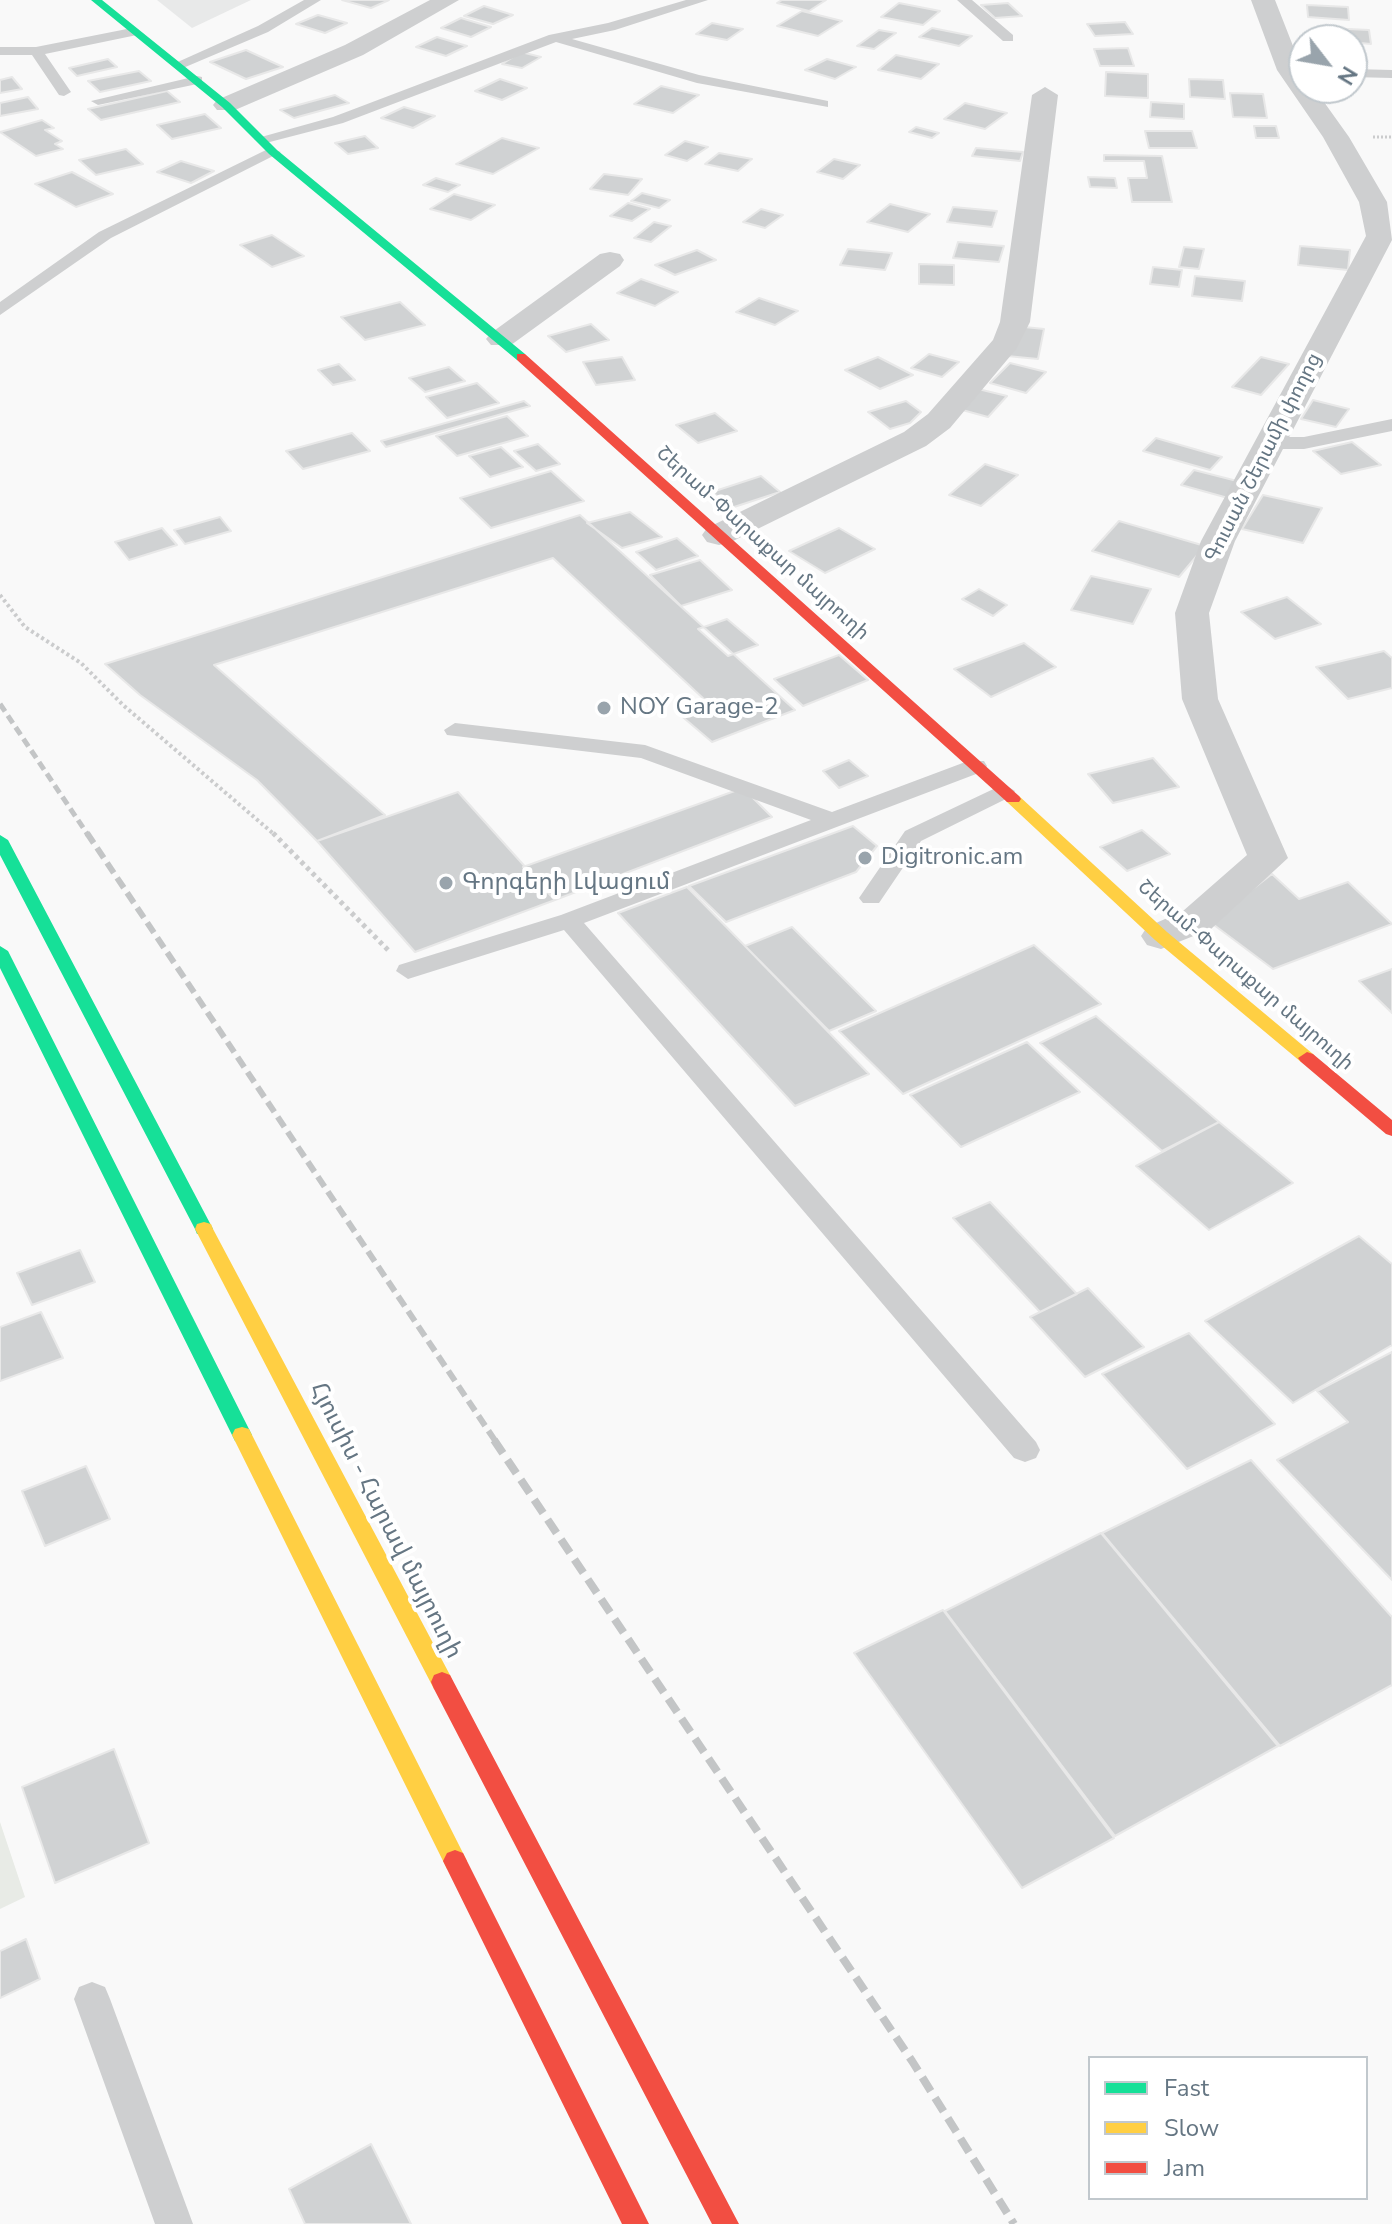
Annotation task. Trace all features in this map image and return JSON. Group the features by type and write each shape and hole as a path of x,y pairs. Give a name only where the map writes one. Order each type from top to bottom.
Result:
{"main road":[{"name":"Շերամ-Փարաքար մայրուղի","path":"96,0 132,32 197,80 268,146 501,339 1161,936 1392,1130"},
{"name":"Հյուսիս - Հարավ մայրուղի","path":"0,840 726,2224"},
{"path":"0,951 636,2224"}],"street":[{"path":"226,105 354,50 447,0"},
{"name":"Գուսան Շերամի փողոց","path":"1263,0 1288,54"},
{"path":"719,535 915,439 939,421 1007,342 1015,322 1045,95"},
{"name":"Գուսան Շերամի փողոց","path":"1161,936 1197,920 1268,858 1200,699 1192,613 1218,541 1273,443 1341,305 1380,236 1373,202 1316,104"},
{"path":"501,339 610,260"}],"lane":[{"path":"178,65 263,29 314,0"},
{"path":"0,310 105,235 268,146 554,38 610,27 701,0"},
{"path":"964,0 1008,38"},
{"path":"0,51 36,51 132,32"},
{"path":"554,38 697,79 823,104"},
{"path":"36,51 64,92"},
{"path":"1368,73 1392,74"},
{"path":"98,101 197,80"},
{"path":"1273,443 1304,443 1392,425"},
{"path":"455,730 645,752 832,820"},
{"path":"408,971 569,920 976,766"},
{"path":"871,898 913,836 1004,791"},
{"path":"569,920 1025,1450"},
{"path":"92,1999 174,2224"}],"path":[{"path":"0,595 25,627 81,663 123,705 265,825 408,971"}],"shaded area":[{"path":"157,0 251,0 192,28"},
{"path":"0,1822 25,1897 0,1909"}],"building":[{"path":"342,0 389,0 371,8"},
{"path":"782,0 826,0 809,11 777,3"},
{"path":"899,3 940,11 923,25 881,17"},
{"path":"1008,3 1022,16 995,18 981,5"},
{"path":"1307,5 1348,7 1349,20 1308,17"},
{"path":"484,6 513,15 493,24 464,16"},
{"path":"802,11 842,21 818,36 777,26"},
{"path":"318,15 347,23 325,33 296,24"},
{"path":"461,18 491,27 471,37 441,28"},
{"path":"1125,22 1133,34 1095,36 1087,24"},
{"path":"712,23 743,29 727,40 696,34"},
{"path":"932,28 972,36 959,46 919,37"},
{"path":"879,30 896,33 874,49 857,46"},
{"path":"437,37 467,46 446,56 416,47"},
{"path":"1128,48 1134,66 1100,66 1094,49"},
{"path":"246,50 283,67 246,79 210,62"},
{"path":"521,52 541,57 522,68 502,64"},
{"path":"896,55 939,64 921,79 878,70"},
{"path":"108,59 117,67 77,76 69,68"},
{"path":"827,59 856,67 835,79 805,70"},
{"path":"139,71 151,81 100,92 88,81"},
{"path":"1106,72 1148,74 1148,98 1105,96"},
{"path":"12,77 22,89 0,93 0,80"},
{"path":"500,79 527,88 502,100 475,91"},
{"path":"1189,79 1223,80 1225,99 1190,97"},
{"path":"661,86 699,95 673,113 634,104"},
{"path":"167,91 180,102 101,120 88,109"},
{"path":"1230,93 1263,94 1267,118 1233,117"},
{"path":"335,95 349,103 294,118 280,110"},
{"path":"28,97 38,109 0,116 0,103"},
{"path":"1151,102 1184,104 1184,119 1150,117"},
{"path":"965,103 1007,113 985,129 944,119"},
{"path":"404,107 435,116 413,128 381,118"},
{"path":"205,114 221,128 172,139 157,125"},
{"path":"42,120 54,128 45,130 62,141 55,144 63,149 36,156 0,132"},
{"path":"1254,126 1276,126 1279,138 1256,138"},
{"path":"916,127 939,133 932,138 909,132"},
{"path":"1145,131 1192,131 1197,148 1149,148"},
{"path":"365,136 378,148 348,154 335,143"},
{"path":"502,138 539,148 493,174 456,164"},
{"path":"685,141 708,147 687,161 665,155"},
{"path":"976,148 1023,152 1020,161 972,156"},
{"path":"126,149 143,164 96,175 79,160"},
{"path":"719,153 752,159 738,171 705,164"},
{"path":"1104,155 1162,156 1172,202 1132,202 1128,178 1147,178 1144,161 1104,161"},
{"path":"834,159 860,165 843,179 817,172"},
{"path":"181,161 214,171 191,183 157,172"},
{"path":"72,172 113,194 76,207 35,184"},
{"path":"604,174 642,179 628,195 590,189"},
{"path":"1088,177 1115,178 1117,188 1090,187"},
{"path":"436,178 460,185 448,192 423,185"},
{"path":"642,193 670,200 659,208 631,201"},
{"path":"454,194 495,205 471,220 430,209"},
{"path":"628,203 650,209 632,221 610,216"},
{"path":"890,204 930,214 908,232 867,222"},
{"path":"953,207 997,211 992,227 947,222"},
{"path":"761,209 783,215 765,228 743,222"},
{"path":"654,222 671,226 651,242 634,238"},
{"path":"272,235 304,256 272,267 240,245"},
{"path":"958,242 1004,246 999,262 953,258"},
{"path":"1300,246 1350,250 1348,270 1298,265"},
{"path":"1184,247 1204,249 1199,269 1179,267"},
{"path":"848,249 892,253 885,270 840,265"},
{"path":"697,250 716,260 675,275 655,265"},
{"path":"919,264 954,265 954,285 919,284"},
{"path":"1153,267 1182,270 1179,287 1150,284"},
{"path":"1195,276 1245,281 1242,301 1192,296"},
{"path":"641,279 678,292 655,306 617,293"},
{"path":"759,298 798,311 775,325 736,312"},
{"path":"400,302 425,325 365,340 341,317"},
{"path":"591,324 609,340 566,352 548,336"},
{"path":"1015,326 1044,329 1038,359 1007,356"},
{"path":"929,354 959,362 942,377 911,368"},
{"path":"622,357 635,380 596,385 583,362"},
{"path":"878,357 913,375 880,389 845,370"},
{"path":"1261,357 1289,364 1261,395 1232,387"},
{"path":"1010,363 1046,372 1026,393 990,383"},
{"path":"339,364 355,380 333,385 318,370"},
{"path":"449,367 465,381 425,392 409,378"},
{"path":"477,383 499,403 447,418 426,397"},
{"path":"974,388 1007,396 988,417 955,408"},
{"path":"1313,400 1349,409 1336,427 1301,419"},
{"path":"524,401 530,406 386,447 381,441"},
{"path":"906,401 921,412 910,423 890,429 868,412"},
{"path":"715,413 737,431 698,443 676,425"},
{"path":"507,416 528,436 457,456 436,436"},
{"path":"352,433 370,451 303,469 286,451"},
{"path":"1156,438 1222,457 1210,470 1143,451"},
{"path":"1352,442 1381,465 1341,474 1313,451"},
{"path":"538,444 560,464 536,471 514,451"},
{"path":"501,447 523,467 490,477 469,456"},
{"path":"985,464 1018,475 981,506 949,495"},
{"path":"1194,470 1241,482 1228,498 1181,485"},
{"path":"551,471 584,501 491,528 460,498"},
{"path":"761,476 780,492 731,508 712,492"},
{"path":"1263,495 1322,508 1303,543 1242,529"},
{"path":"630,512 662,537 622,548 587,523"},
{"path":"580,515 795,710 712,742 678,713 706,701 553,558 214,665 385,815 317,841 257,780 140,695 105,664"},
{"path":"220,517 231,531 185,544 174,530"},
{"path":"1119,521 1205,546 1179,577 1092,551"},
{"path":"162,528 177,545 129,560 115,542"},
{"path":"839,528 875,549 825,573 789,551"},
{"path":"677,538 698,556 656,570 636,552"},
{"path":"700,560 732,590 681,606 650,575"},
{"path":"1091,576 1151,589 1133,624 1071,610"},
{"path":"979,589 1007,605 993,616 962,599"},
{"path":"1287,597 1321,624 1275,639 1241,612"},
{"path":"727,619 758,645 728,656 698,629"},
{"path":"1024,643 1056,667 991,697 954,669"},
{"path":"1384,651 1392,658 1392,688 1348,699 1316,667"},
{"path":"839,655 868,680 803,706 774,679"},
{"path":"1153,758 1179,787 1113,803 1088,774"},
{"path":"849,760 868,776 839,788 823,771"},
{"path":"743,788 772,817 555,900 523,867"},
{"name":"Գորգերի Լվացում","path":"458,792 555,900 415,952 317,841"},
{"path":"853,826 877,846 856,872 726,922 689,886"},
{"path":"1142,830 1170,854 1127,871 1100,847"},
{"path":"1272,874 1299,899 1348,882 1392,924 1273,969 1210,922"},
{"path":"687,887 869,1074 795,1106 618,913"},
{"path":"792,927 876,1011 829,1031 745,946"},
{"path":"1034,945 1101,1004 903,1094 839,1031"},
{"path":"1392,969 1392,1013 1359,981"},
{"path":"1096,1016 1219,1122 1162,1151 1040,1043"},
{"path":"1027,1042 1080,1092 961,1147 910,1095"},
{"path":"1219,1122 1293,1183 1209,1230 1136,1166"},
{"path":"990,1202 1077,1294 1040,1312 953,1218"},
{"path":"1359,1236 1392,1264 1392,1345 1293,1403 1205,1321"},
{"path":"80,1250 95,1282 32,1305 17,1273"},
{"path":"1088,1288 1144,1347 1085,1377 1030,1317"},
{"path":"41,1312 63,1358 0,1381 0,1327"},
{"path":"1189,1333 1275,1424 1187,1469 1102,1374"},
{"path":"1392,1352 1392,1580 1277,1460 1348,1422 1317,1391"},
{"path":"1251,1460 1392,1617 1392,1685 1280,1746 1102,1533"},
{"path":"86,1466 110,1519 45,1546 22,1491"},
{"path":"1101,1533 1278,1746 1115,1836 945,1611"},
{"path":"943,1610 1114,1838 1022,1888 854,1653"},
{"path":"114,1749 149,1843 55,1883 22,1787"},
{"path":"26,1939 40,1979 0,1998 0,1951"},
{"path":"371,2144 411,2224 305,2224 289,2189"}],"railway":[{"path":"0,704 88,835"},
{"path":"87,833 496,1442"},
{"path":"494,1440 912,2061 1014,2224"}],"traffic: fast":[{"path":"96,0 226,105 273,152 521,357"},
{"path":"0,840 204,1229"},
{"path":"0,951 242,1435"}],"traffic: slow":[{"path":"1013,799 1161,936 1307,1058"},
{"path":"204,1229 442,1682"},
{"path":"242,1435 455,1861"}],"traffic: jam":[{"path":"521,357 1013,799"},
{"path":"1307,1058 1392,1130"},
{"path":"442,1682 726,2224"},
{"path":"455,1861 636,2224"}],"place":[{"name":"NOY Garage-2","path":"604,708"},
{"name":"Digitronic.am","path":"865,858"},
{"name":"Գորգերի Լվացում","path":"446,883"}]}
